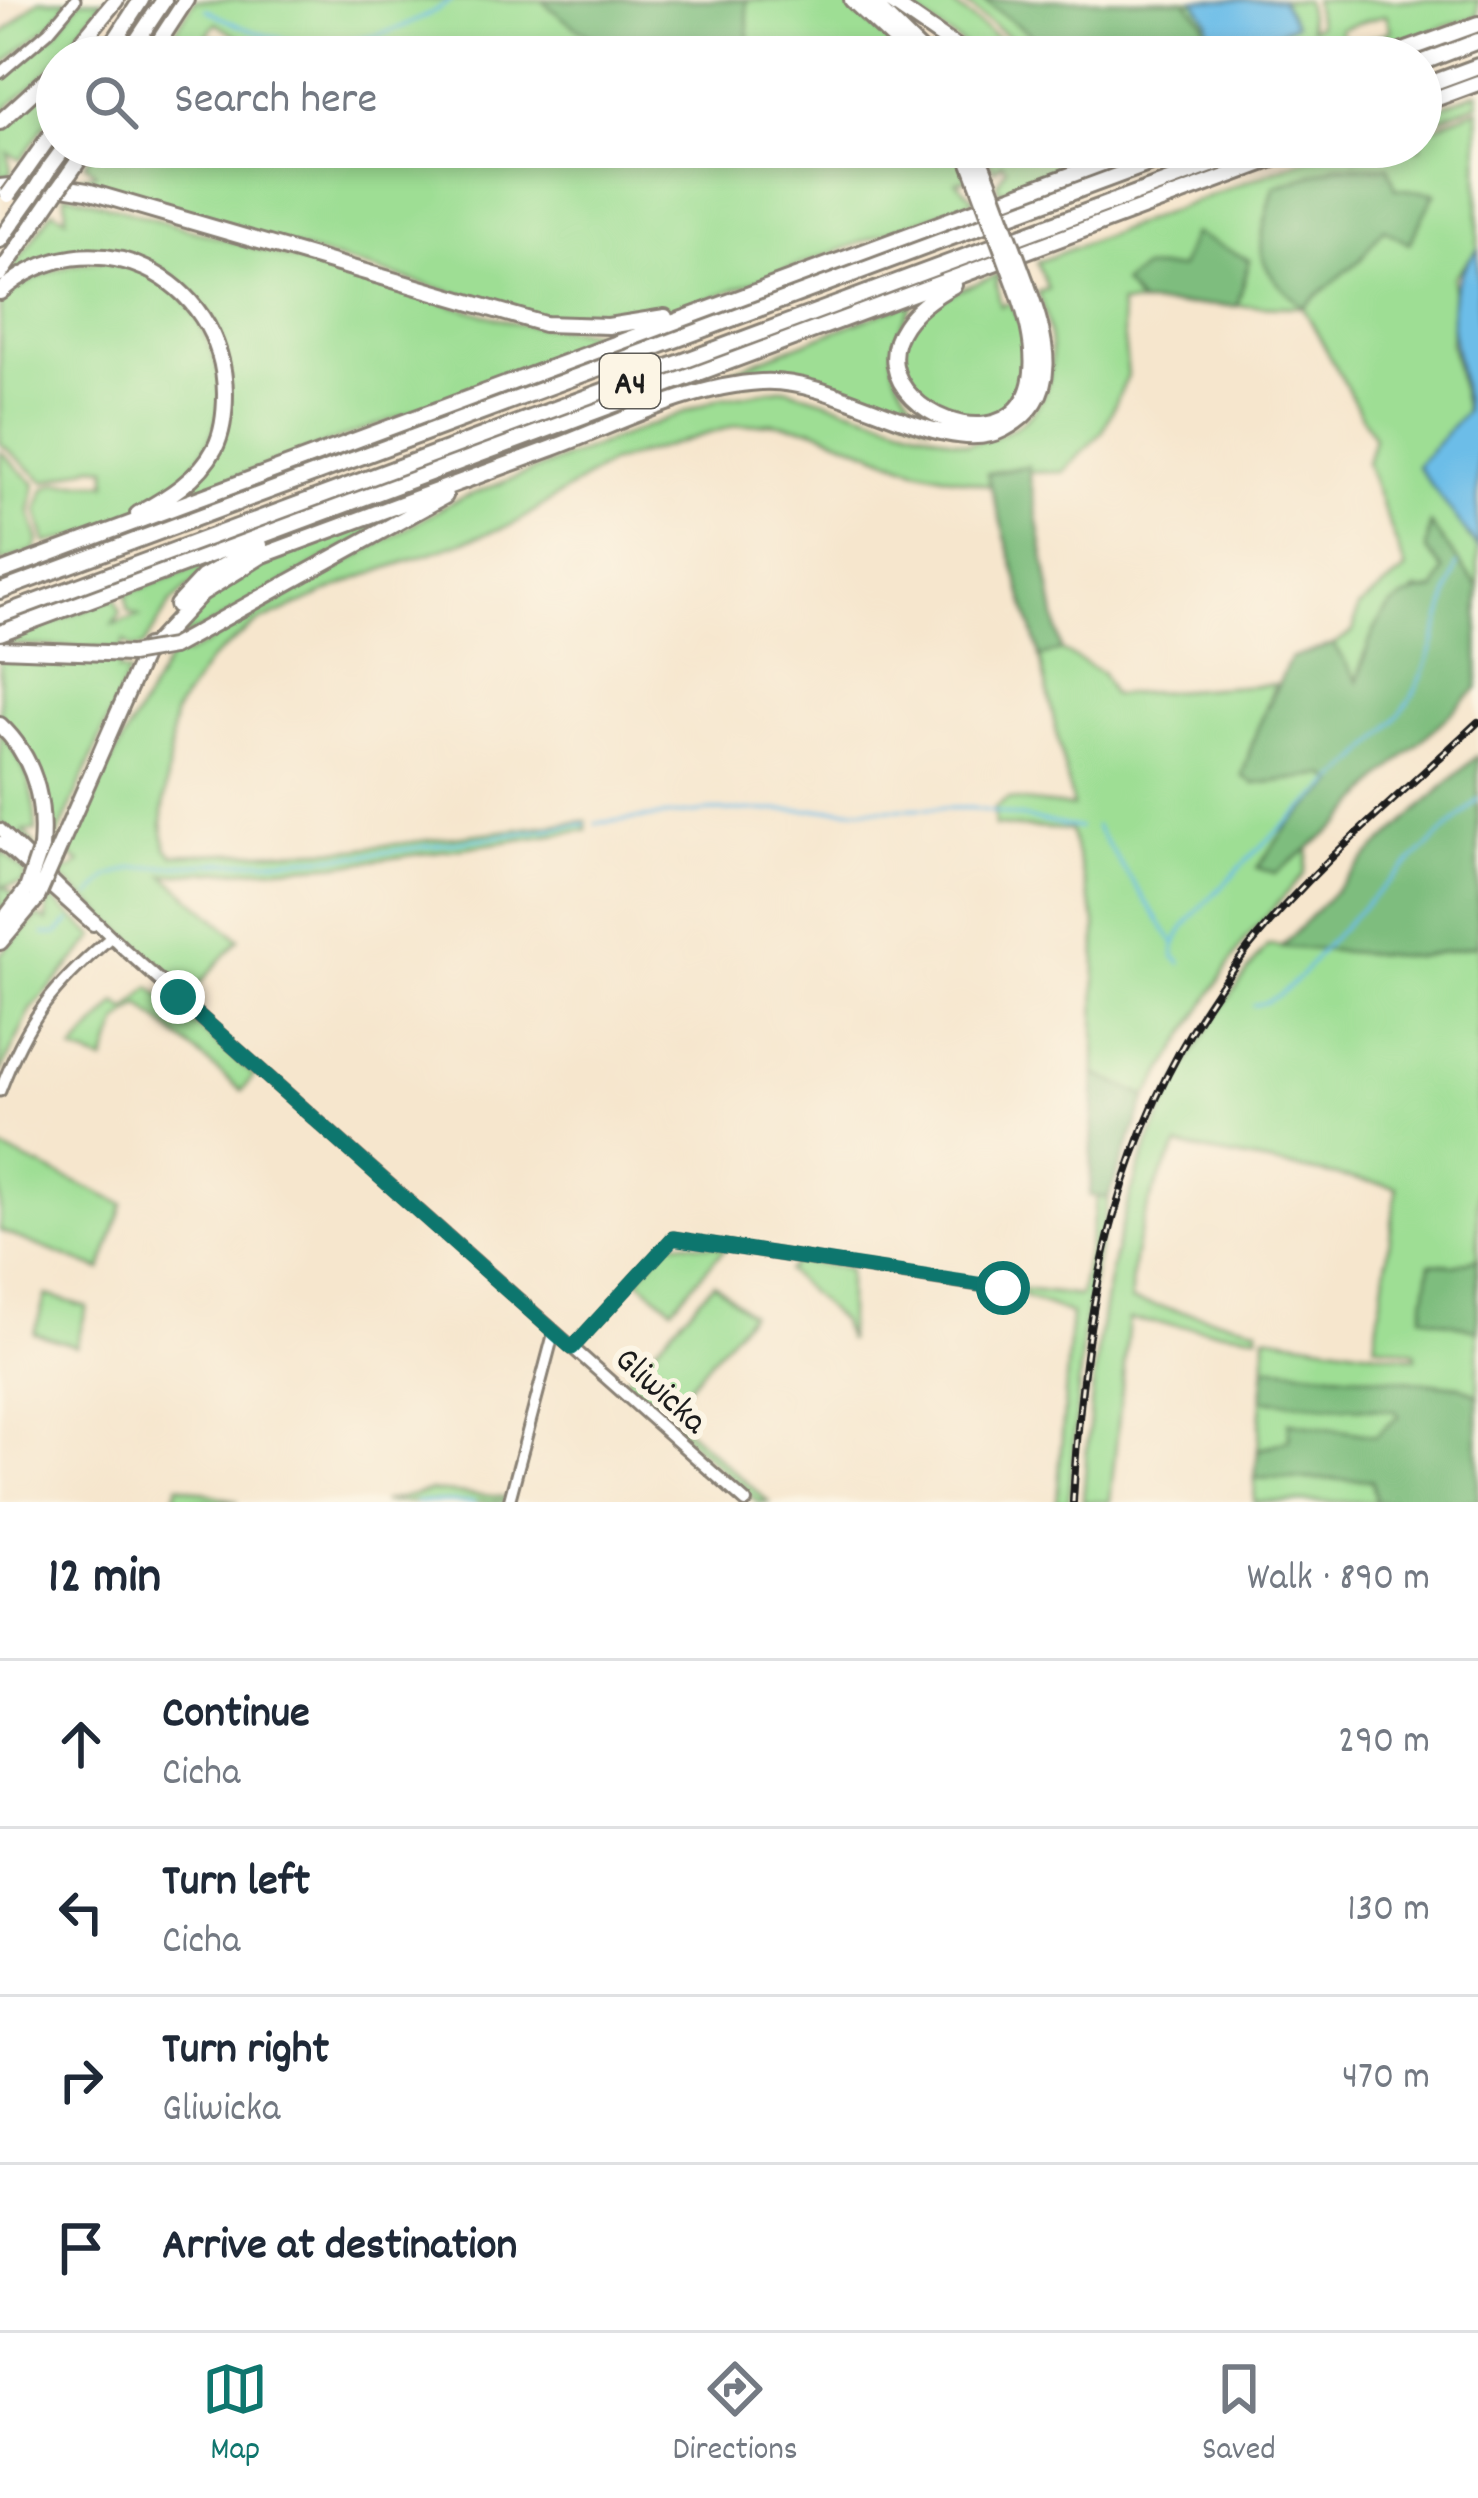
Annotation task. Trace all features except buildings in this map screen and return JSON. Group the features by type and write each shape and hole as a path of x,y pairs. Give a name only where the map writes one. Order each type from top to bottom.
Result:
{"highway":[{"path":"86,36 116,0"},
{"path":"118,36 141,0"},
{"path":"140,36 164,0"},
{"path":"163,36 186,0"},
{"path":"852,0 891,36"},
{"path":"869,0 906,36"},
{"path":"888,0 940,36"},
{"path":"1442,37 1478,24"},
{"path":"1442,55 1478,41"},
{"path":"1442,79 1478,66"},
{"path":"1442,96 1478,83"},
{"path":"0,122 36,89"},
{"path":"3,197 36,156"},
{"path":"0,240 49,168"},
{"path":"0,274 73,168"},
{"path":"976,168 982,179"},
{"path":"136,656 202,593 263,555 698,394 762,382 827,388 944,435 993,434 1027,412 1046,378 1045,339 980,168"},
{"path":"0,572 1090,168"},
{"name":"A4","path":"0,591 1138,168"},
{"name":"A4","path":"0,615 1203,168"},
{"path":"0,633 1250,168"},
{"path":"3,197 39,183 87,191 544,324 628,324 729,302"},
{"path":"0,292 25,273 60,260 124,259 184,291 218,342 225,412 215,448 184,486 103,534"},
{"path":"997,262 924,303 902,333 901,379 920,409 944,422 968,426 992,421 1018,403 1036,364 1022,287"},
{"path":"0,649 136,656 172,647 495,470"},
{"path":"0,942 55,857 136,656 203,577 341,506"},
{"path":"0,725 34,775 42,806 41,847 32,893 0,925"}],"main road":[{"path":"0,829 111,937"},
{"path":"0,842 64,904 111,937"},
{"name":"Gliwicka","path":"111,937 746,1502"}],"street":[{"path":"44,36 75,0"},
{"path":"0,73 36,43"},
{"path":"0,1091 34,1011 55,985 111,937"},
{"path":"572,1348 673,1238 1018,1291"},
{"path":"509,1502 554,1332"}],"green space":[{"path":"39,0 69,0 53,22 0,67 0,36"},
{"path":"80,0 104,0 75,36 52,36"},
{"path":"195,0 844,0 884,36 235,36 216,23 207,36 172,36"},
{"path":"542,0 746,0 749,36 590,36"},
{"path":"898,0 947,0 995,36 950,36"},
{"path":"960,0 983,0 1033,36 1007,36"},
{"path":"983,0 1185,0 1204,21 1205,36 1033,36"},
{"path":"1185,0 1197,2 1208,20 1209,36 1204,36 1204,21"},
{"path":"1281,0 1306,0 1310,29 1318,25 1314,0 1478,0 1478,16 1417,36 1376,36 1391,31 1386,15 1340,29 1342,36 1241,36 1294,24"},
{"path":"36,49 36,82 0,114 0,79"},
{"path":"1478,92 1478,104 1442,118 1442,106"},
{"path":"36,96 36,138 21,160 8,153 11,172 0,181 0,130"},
{"path":"1478,109 1478,249 1454,277 1451,343 1465,412 1448,435 1468,536 1478,548 1478,587 1430,525 1443,570 1435,591 1415,590 1364,654 1357,683 1333,644 1353,632 1358,608 1406,570 1367,463 1374,438 1303,307 1120,304 1128,375 1103,431 1063,472 1029,472 1027,466 988,473 991,486 912,468 813,429 771,423 734,426 610,463 514,524 359,578 255,624 209,661 174,714 162,824 166,848 173,855 356,849 586,821 586,830 357,863 164,875 239,939 189,996 170,973 57,874 60,868 69,870 80,863 68,854 107,769 172,653 186,655 452,502 718,399 785,388 967,444 1019,424 1046,389 1051,367 1051,344 1038,292 1048,289 1037,262 1281,168 1442,168 1442,124","holes":["1395,188 1435,194 1383,229 1360,260 1303,306"]},
{"path":"90,168 967,168 971,178 956,182 976,200 665,315 633,321 542,318 72,183 77,177 96,173"},
{"path":"1006,168 1066,168 1000,192 997,184"},
{"path":"1331,168 1388,168 1396,188 1435,193 1409,244 1383,229 1360,260 1303,307 1274,278 1262,254 1274,187"},
{"path":"65,193 517,324 621,335 174,500 197,471 213,438 226,391 224,349 208,312 182,283 147,263 106,253 62,256 17,273 12,269 53,210 66,218"},
{"path":"1193,233 1250,260 1237,306 1140,304 1123,283 1143,268 1180,268"},
{"path":"105,260 160,278 196,316 214,357 220,394 215,427 199,457 147,505 115,523 46,543 37,511 44,489 57,483 107,483 107,467 93,466 45,482 0,443 0,301 49,272"},
{"path":"1001,274 996,283 1001,306 1009,302 1029,339 1026,374 1011,401 987,418 973,421 943,414 910,382 903,353 905,339 930,306"},
{"path":"915,300 896,339 894,366 928,424 831,385 798,379 761,380 669,400 437,484"},
{"path":"0,451 35,484 30,512 39,541 35,550 0,563"},
{"path":"1028,466 1061,650 1040,657 987,474"},
{"path":"427,500 206,628 161,644 189,615 250,571 318,539"},
{"path":"1430,524 1478,587 1478,688 1385,774 1341,824 1276,873 1257,868 1289,824 1336,783 1325,775 1254,784 1242,776 1257,729 1290,659 1333,644 1358,682 1373,633 1390,608 1417,593 1435,590 1443,570 1426,549"},
{"path":"224,556 171,602 143,647 133,649 124,641 120,650 0,644 115,597 121,613 113,624 139,616 128,611 126,594"},
{"path":"1061,650 1102,673 1112,695 1275,684 1249,753 1255,784 1326,775 1336,783 1289,824 1276,872 1309,848 1304,874 1244,941 1147,1097 1095,1074 1096,923 1070,830 995,826 994,808 1008,799 1073,807 1040,657"},
{"path":"0,654 122,659 118,670 129,672 54,845 46,840 45,803 0,719"},
{"path":"0,731 23,766 31,790 36,831 23,831 35,845 33,853 0,822"},
{"path":"1478,755 1478,945 1416,957 1281,947 1368,856"},
{"path":"0,849 27,874 23,884 3,886 16,896 0,917"},
{"path":"48,895 95,937 31,1010 0,1074 0,954 38,916 47,921"},
{"path":"1268,945 1416,957 1478,945 1478,1259 1455,1265 1422,1315 1478,1330 1478,1395 1459,1386 1265,1366 1265,1335 1416,1358 1415,1352 1375,1344 1397,1187 1178,1146 1143,1220 1131,1301 1258,1327 1258,1335 1129,1320 1110,1502 1083,1502 1098,1345 1127,1207 1180,1077 1219,1012"},
{"path":"150,987 254,1075 242,1091 140,1005 119,1022 104,1062 73,1051 117,1003 127,1011"},
{"path":"1095,1074 1147,1097 1108,1198 1090,1196"},
{"path":"0,1148 123,1204 101,1270 0,1231"},
{"path":"1097,1197 1108,1198 1084,1324 1069,1502 1057,1502 1071,1314 1023,1296 1023,1289 1080,1296"},
{"path":"669,1241 726,1247 672,1308 638,1279"},
{"path":"1477,1258 1478,1330 1422,1316 1430,1263 1455,1265"},
{"path":"796,1261 848,1268 848,1341 840,1321 787,1271"},
{"path":"714,1283 750,1314 666,1412 769,1502 757,1502 623,1382"},
{"path":"46,1295 87,1307 76,1346 34,1333"},
{"path":"1265,1366 1459,1386 1478,1395 1478,1502 1375,1502 1372,1480 1255,1478 1258,1450 1289,1440 1289,1422 1376,1436 1399,1416 1396,1411 1262,1400"},
{"path":"1262,1400 1396,1411 1399,1416 1376,1437 1290,1422 1289,1440 1258,1450"},
{"path":"1255,1478 1372,1480 1375,1502 1254,1502"},
{"path":"178,1485 238,1502 173,1502"},
{"path":"430,1491 506,1497 505,1502 382,1502"}],"water":[{"path":"1194,0 1281,0 1295,25 1266,36 1209,36 1208,20"},
{"path":"1478,249 1478,548 1417,466 1465,412 1452,308 1464,269"}],"waterway":[{"path":"373,36 422,18 452,0"},
{"path":"206,9 272,36"},
{"path":"1181,963 1174,957 1175,947 1195,914 1252,855 1368,750 1408,703 1430,655 1457,564"},
{"path":"1253,1005 1293,984 1361,908 1478,799"},
{"path":"596,823 710,811 971,808 1079,828"},
{"path":"91,896 108,877 135,868 365,855 585,824"},
{"path":"1095,826 1174,943"},
{"path":"44,934 57,934 70,921"},
{"path":"416,1502 474,1502"}],"railway":[{"path":"1073,1502 1078,1426 1099,1279 1138,1141 1168,1074 1205,1009 1276,916 1331,858 1478,722"}],"route":[{"path":"178,997 572,1348 673,1238 1003,1288"}]}
